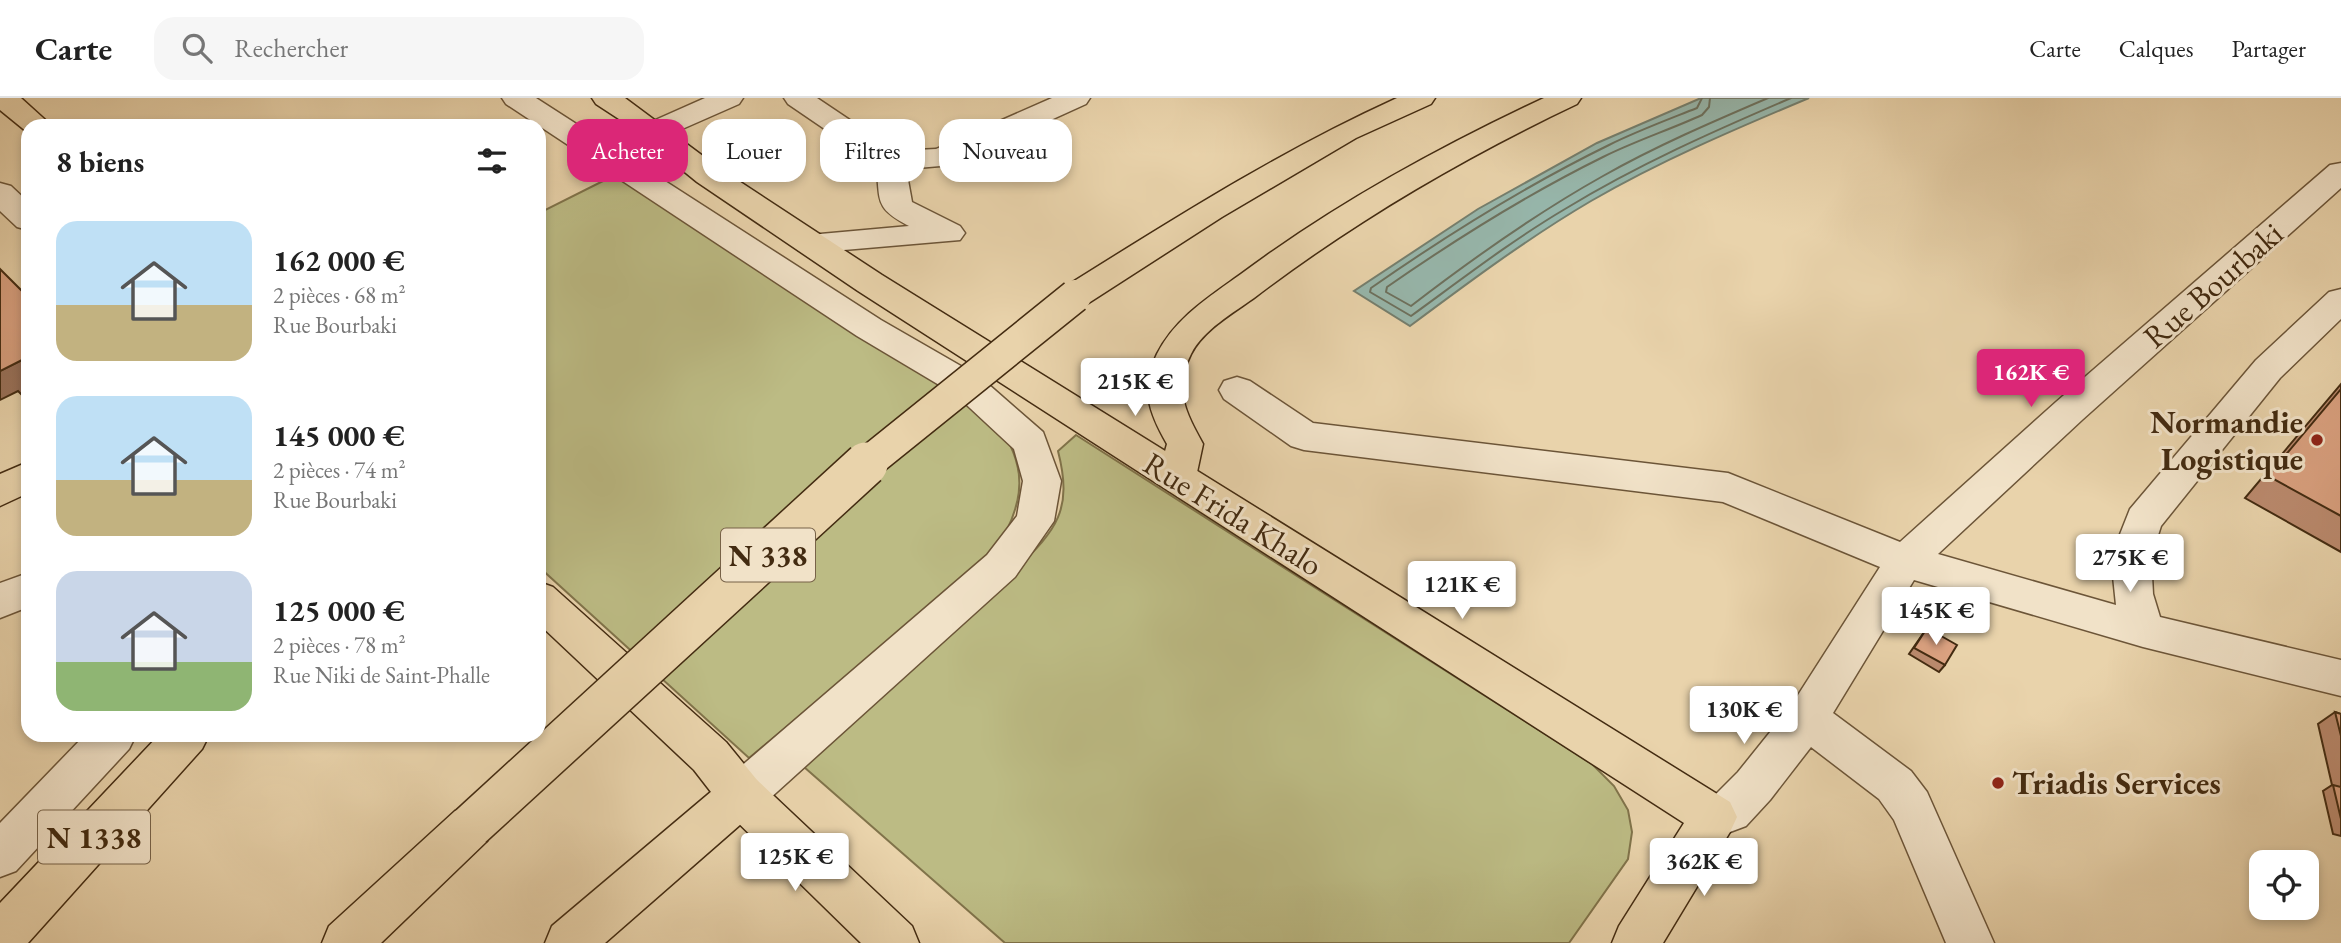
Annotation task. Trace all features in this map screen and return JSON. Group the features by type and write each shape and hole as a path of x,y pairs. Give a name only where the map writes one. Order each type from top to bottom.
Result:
{"main road":[{"path":"3,98 28,119"},
{"name":"Rue Frida Khalo","path":"606,98 637,119"},
{"name":"N 338","path":"346,943 876,456 1074,296 1211,210 1346,132 1422,98"},
{"path":"1177,477 1185,444 1167,410 1167,377 1174,352 1197,325 1282,259 1364,203 1505,126 1567,98"},
{"name":"Rue Frida Khalo","path":"688,159 809,243 1064,408 1714,817"},
{"path":"0,491 21,480"},
{"path":"546,605 710,756 741,795 895,943"},
{"name":"N 1338","path":"0,939 181,742"},
{"path":"569,943 741,795"},
{"name":"Rue Bourbaki","path":"1636,943 1714,817"}],"street":[{"path":"516,98 869,328 968,386 1030,442 1042,481 1035,520 1001,566 741,795"},
{"path":"681,119 729,98"},
{"path":"798,98 829,119"},
{"path":"925,159 941,158 1076,98"},
{"name":"Rue Bourbaki","path":"1714,817 1730,811 1754,786 1806,719 1905,561 2069,411 2341,172"},
{"path":"809,243 949,233 897,206 893,182"},
{"path":"0,193 12,223"},
{"path":"2143,629 2133,594 2131,557 2144,520 2268,369 2341,300"},
{"path":"1237,390 1304,436 1728,488 1905,561 2143,629 2341,678"},
{"path":"0,601 21,592"},
{"path":"1806,719 1869,762 1895,785 1910,807 1970,943"},
{"path":"0,855 107,742"}],"shaded area":[{"path":"601,182 629,182 989,413 1003,431 1018,466 1018,501 1004,537 992,556 749,758 546,573 546,210"},
{"path":"1076,435 1592,764 1614,786 1628,810 1632,832 1628,859 1569,943 1005,943 796,760 1016,569 1042,542 1058,517 1062,504 1064,489 1058,451"}],"water":[{"path":"1701,98 1809,98 1617,186 1522,245 1410,326 1354,291 1478,209 1597,143"}],"building":[{"path":"0,269 21,290 21,360 0,371"},
{"path":"2341,389 2341,516 2268,476"},
{"path":"1927,628 1957,645 1945,665 1914,648"},
{"path":"2335,712 2341,714 2341,736"},
{"path":"2333,785 2341,787 2341,819"}],"place":[{"name":"Normandie Logistique","path":"2317,440"},
{"name":"Triadis Services","path":"1998,783"}]}
